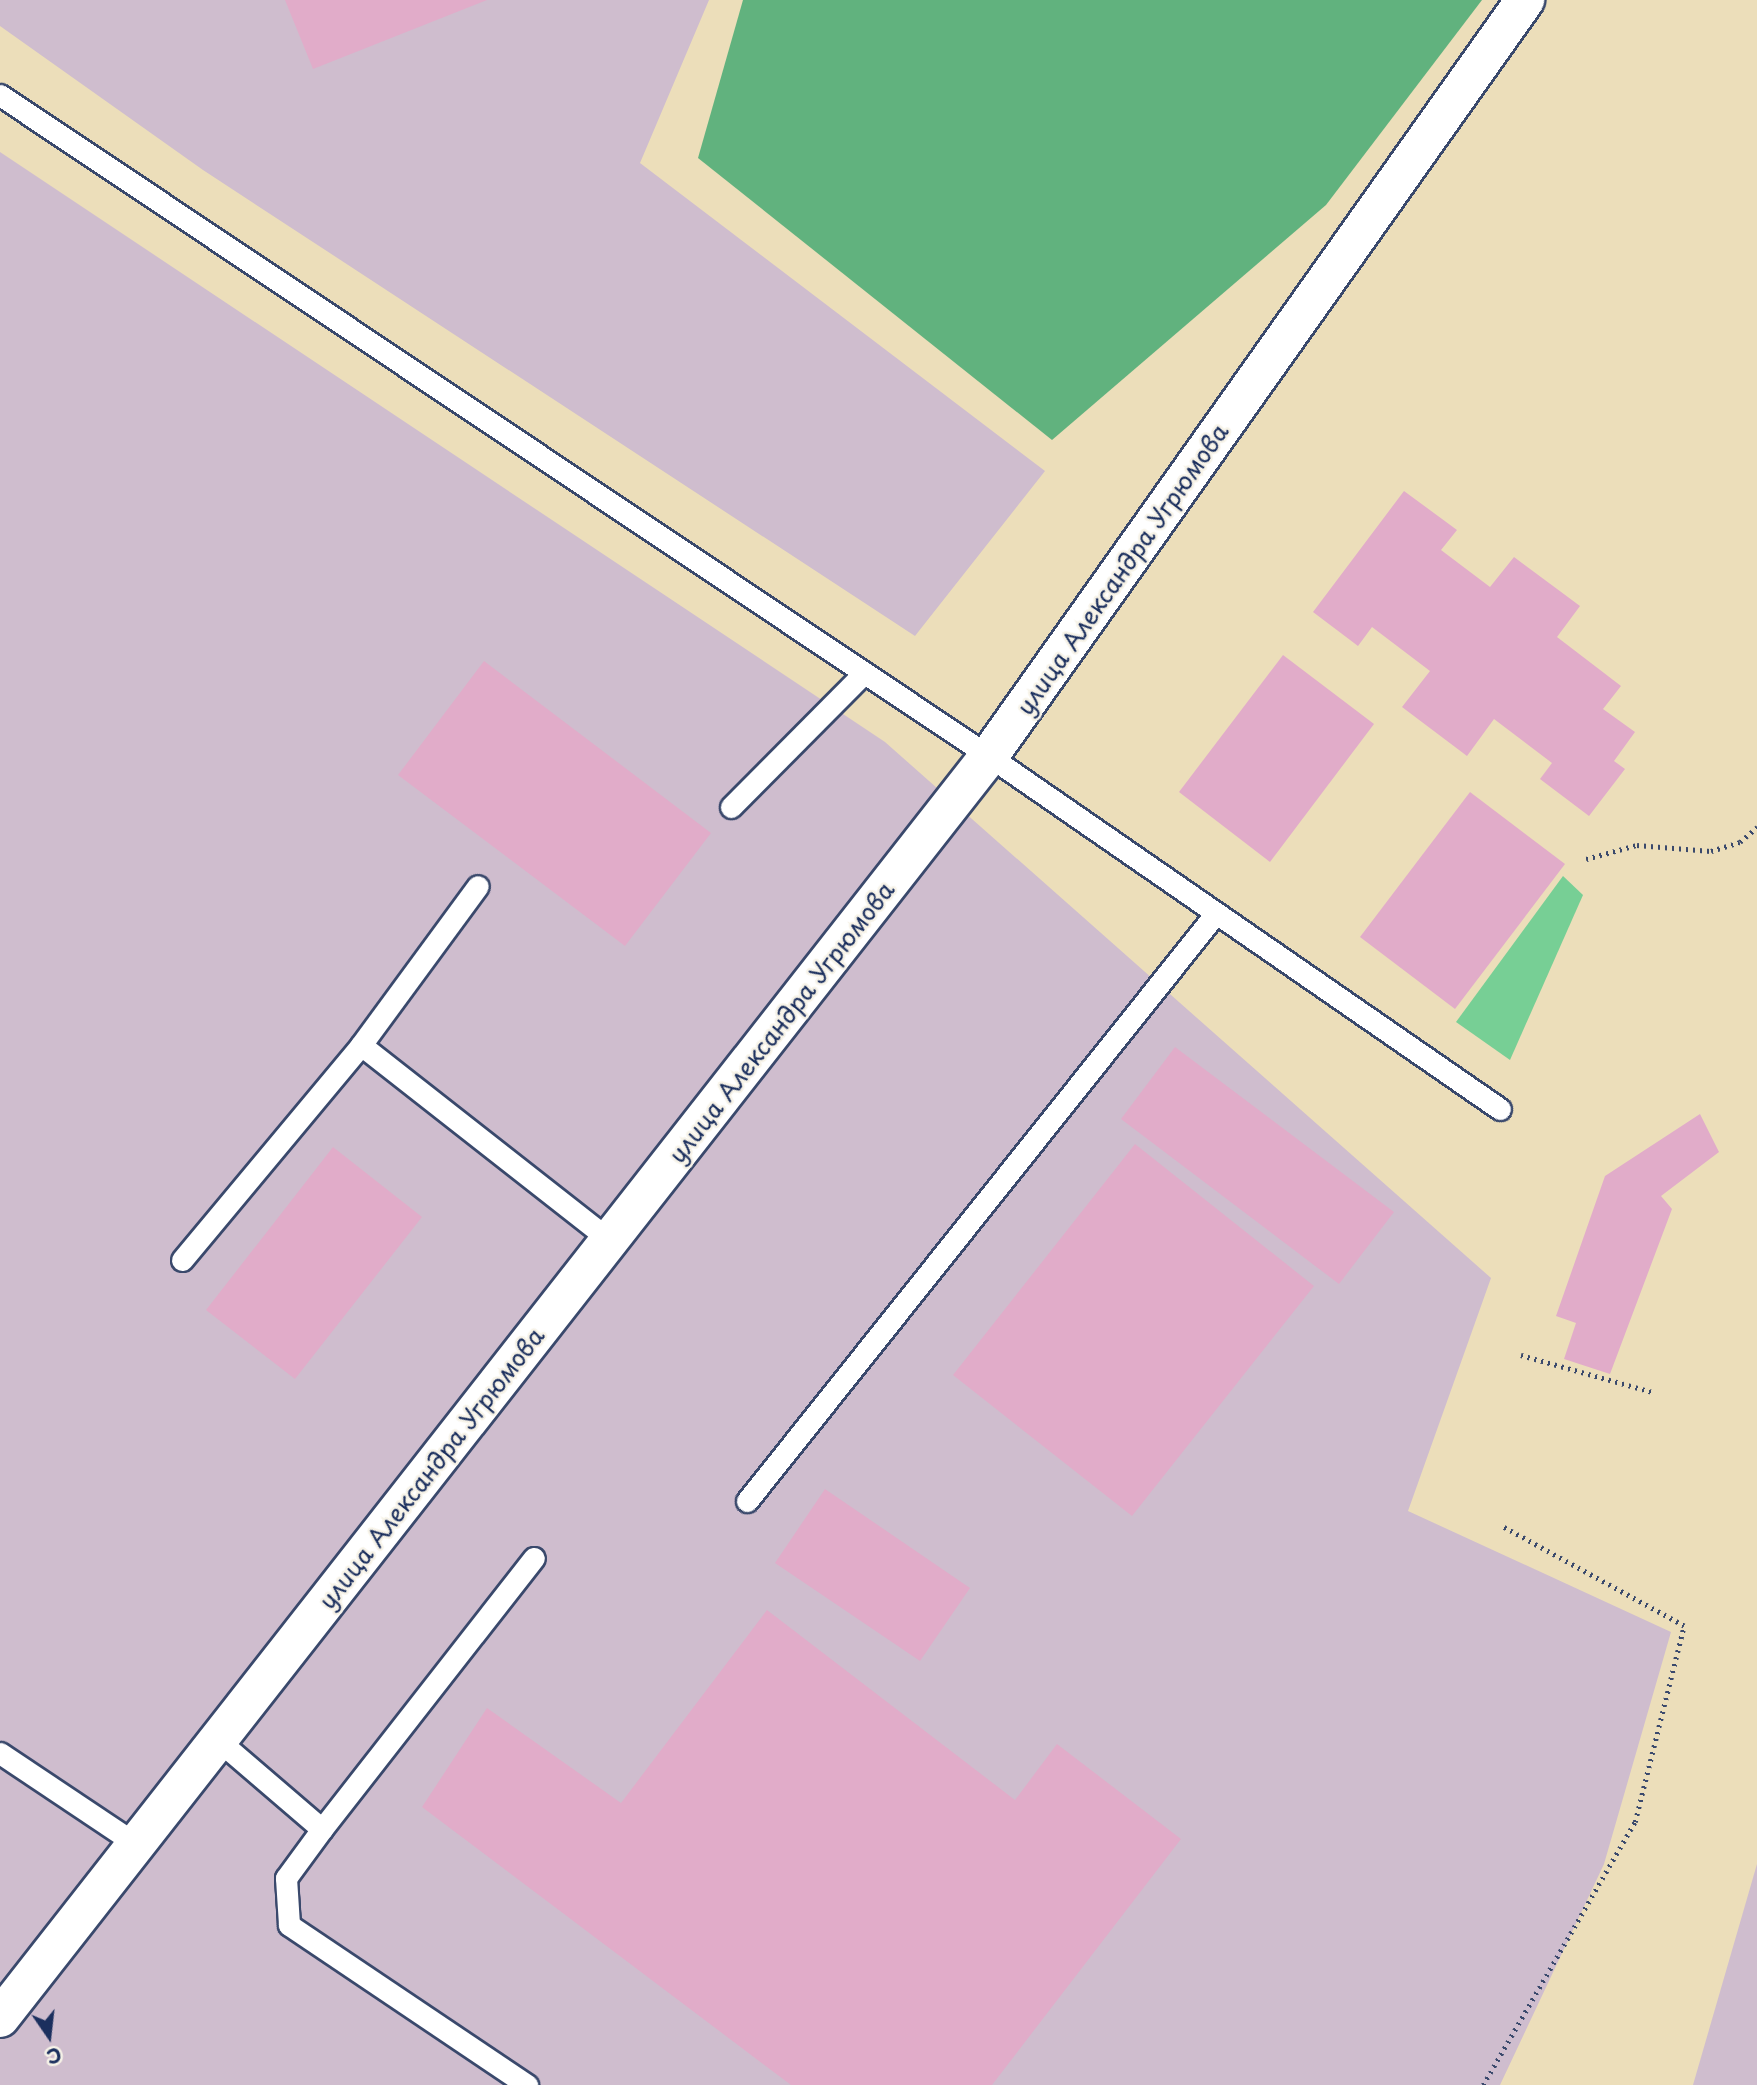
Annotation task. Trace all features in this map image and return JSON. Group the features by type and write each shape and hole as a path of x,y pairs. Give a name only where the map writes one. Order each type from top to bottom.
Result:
{"street":[{"name":"улица Александра Угрюмова","path":"0,2018 989,756 1525,0"}],"lane":[{"path":"0,95 989,756 1500,1110"},
{"path":"731,807 864,673"},
{"path":"183,1260 361,1045 478,886"},
{"path":"747,1501 1216,913"},
{"path":"361,1045 610,1240"},
{"path":"527,2085 289,1925 286,1878 534,1558"},
{"path":"218,1740 322,1829"},
{"path":"0,1753 136,1844"}],"path":[{"path":"1586,859 1637,845 1711,851 1740,842 1757,827"},
{"path":"1521,1355 1653,1392"},
{"path":"1483,2085 1635,1822 1684,1626 1503,1527"}],"shaded area":[{"path":"0,0 709,0 640,163 1045,471 915,636 203,170 0,26"},
{"path":"0,152 885,742 1491,1278 1408,1511 1671,1632 1604,1864 1500,2085 0,2085"},
{"path":"1757,1864 1757,2085 1693,2085"}],"green space":[{"path":"743,0 1482,0 1326,205 1052,440 698,158"},
{"path":"1563,876 1583,895 1510,1060 1456,1022"}],"building":[{"path":"285,0 487,0 313,69"},
{"path":"1404,491 1457,530 1441,550 1490,587 1514,557 1580,606 1557,637 1621,686 1603,709 1635,732 1614,761 1625,769 1589,816 1540,779 1552,763 1494,719 1467,756 1402,707 1430,671 1372,627 1358,646 1313,612"},
{"path":"1283,655 1374,724 1270,862 1179,792"},
{"path":"484,661 711,833 625,946 398,775"},
{"path":"1470,792 1565,864 1455,1009 1360,937"},
{"path":"1175,1047 1394,1212 1339,1284 1121,1119"},
{"path":"1700,1114 1719,1152 1661,1196 1672,1209 1610,1374 1564,1359 1576,1323 1556,1316 1605,1176"},
{"path":"1135,1144 1314,1286 1132,1516 953,1375"},
{"path":"333,1147 422,1217 295,1379 206,1310"},
{"path":"825,1489 970,1588 920,1661 775,1563"},
{"path":"767,1610 1015,1800 1057,1744 1181,1839 992,2085 791,2085 422,1807 487,1708 621,1803"}]}
